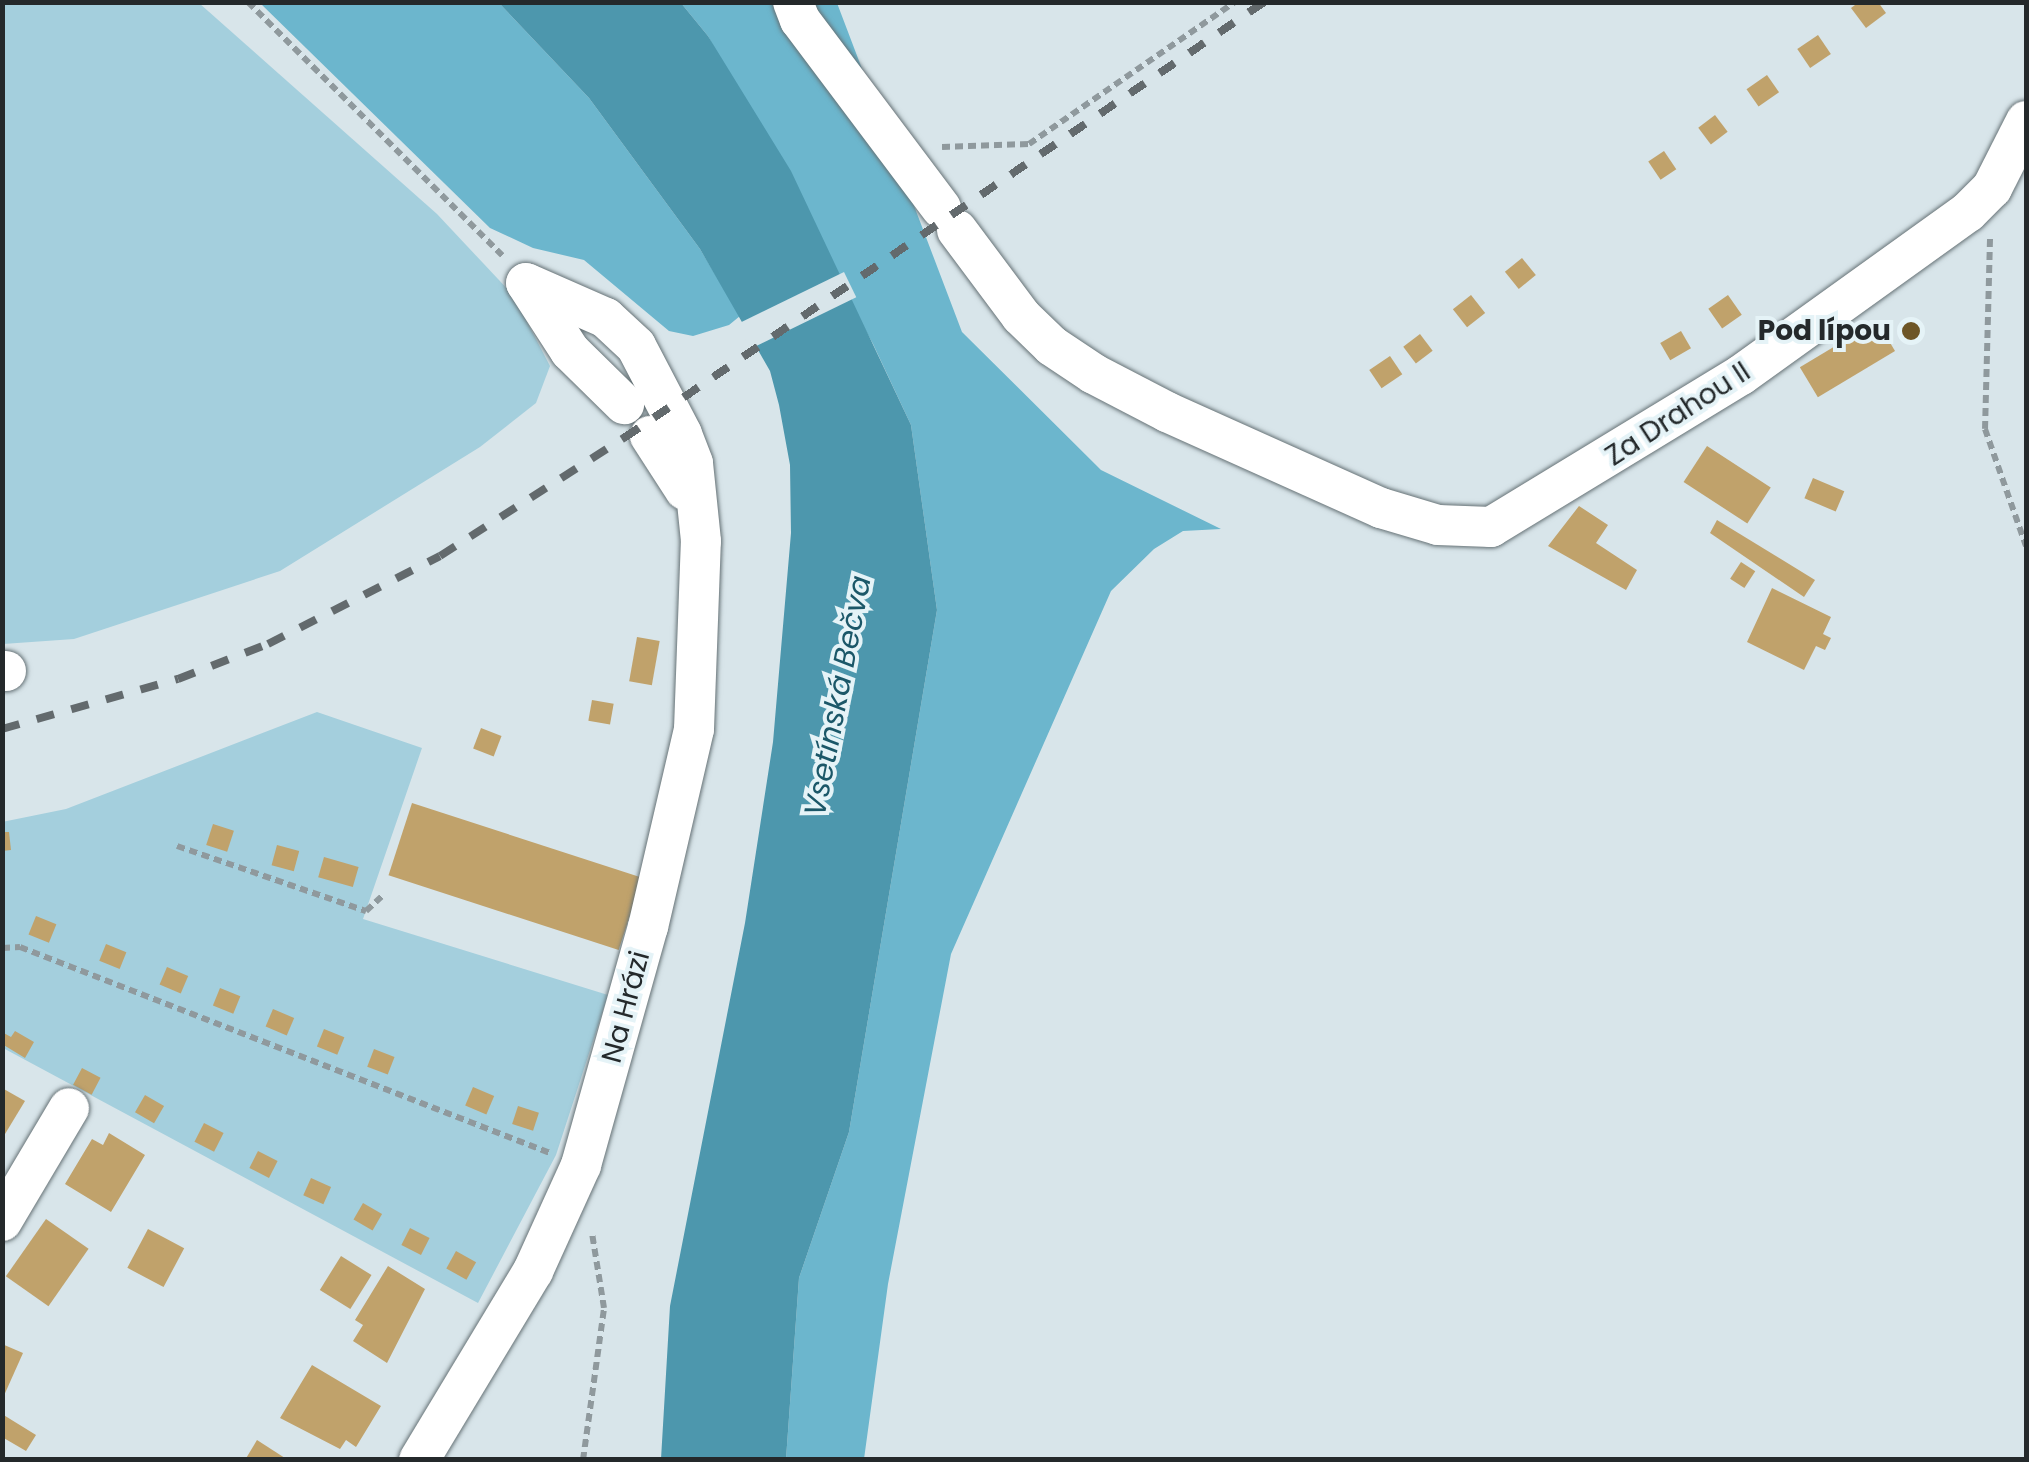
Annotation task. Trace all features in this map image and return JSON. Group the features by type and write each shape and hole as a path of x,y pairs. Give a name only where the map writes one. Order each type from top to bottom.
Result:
{"street":[{"name":"Za Drahou II","path":"793,2 800,20 1021,316 1052,346 1168,412 1380,508 1438,525 1492,527 1741,375 1968,212 1992,188 2026,120"},
{"path":"526,282 570,351 624,404"},
{"name":"Na Hrázi","path":"419,1460 533,1271 581,1165 686,780 698,668 700,514 693,464 682,434 636,346 582,304 526,282"},
{"path":"650,436 700,514"},
{"path":"2,1221 70,1108"}],"path":[{"path":"248,2 481,231 526,282"},
{"path":"895,148 1029,144 1235,2"},
{"path":"1992,188 1985,429 2026,546"},
{"path":"176,846 366,911 384,894"},
{"path":"2,948 20,946 581,1165 604,1308 583,1460"}],"shaded area":[{"path":"2,3 199,3 437,214 513,295 550,366 536,403 480,447 280,571 74,639 3,644"},
{"path":"260,3 499,3 589,98 700,249 740,316 729,325 693,336 669,331 584,260 533,248 490,228"},
{"path":"681,3 837,3 962,332 1101,470 1221,529 1183,531 1154,549 1111,591 951,954 888,1284 864,1459 786,1459 799,1278 849,1132 937,610 911,425 873,344 708,36"},
{"path":"317,712 422,748 363,919 608,995 556,1155 478,1303 3,1048 2,822 66,809"}],"water":[{"name":"Vsetínská Bečva","path":"499,3 681,3 708,36 791,171 911,425 937,610 849,1132 799,1278 786,1459 661,1459 670,1306 745,923 773,742 791,533 790,465 779,405 770,371 700,249 589,98"}],"pier":[{"path":"844,272 856,297 750,349 738,324"}],"building":[{"path":"1859,2 1878,2 1886,13 1866,28 1851,8"},
{"path":"1818,35 1831,54 1810,68 1797,49"},
{"path":"1767,75 1779,92 1759,107 1747,89"},
{"path":"1715,115 1728,132 1711,144 1698,128"},
{"path":"1664,151 1676,169 1661,180 1648,162"},
{"path":"1522,258 1536,275 1519,289 1505,272"},
{"path":"1471,295 1485,313 1467,327 1453,309"},
{"path":"1728,295 1742,315 1722,328 1708,309"},
{"path":"1877,321 1895,351 1818,397 1800,367"},
{"path":"1681,331 1691,348 1670,360 1660,343"},
{"path":"1420,334 1433,351 1416,363 1403,347"},
{"path":"1390,356 1402,374 1382,388 1369,370"},
{"path":"1707,446 1771,487 1747,523 1684,482"},
{"path":"1813,478 1844,491 1836,512 1804,498"},
{"path":"1579,506 1608,525 1596,543 1637,570 1626,590 1548,546"},
{"path":"1717,520 1815,580 1804,597 1710,533"},
{"path":"1741,562 1755,571 1744,588 1730,579"},
{"path":"1772,588 1831,617 1823,634 1831,638 1825,650 1816,646 1804,670 1747,642"},
{"path":"637,637 660,641 652,685 629,681"},
{"path":"592,700 614,704 610,725 588,721"},
{"path":"481,728 502,736 494,756 473,749"},
{"path":"412,803 642,878 619,950 389,875"},
{"path":"213,824 234,831 227,852 206,845"},
{"path":"2,832 9,832 11,850 2,851"},
{"path":"277,845 299,851 294,871 272,865"},
{"path":"324,857 359,867 353,887 318,877"},
{"path":"36,916 56,924 49,943 29,935"},
{"path":"106,944 126,952 120,969 99,961"},
{"path":"167,967 188,976 181,993 160,984"},
{"path":"220,988 240,996 233,1014 213,1006"},
{"path":"273,1009 294,1018 287,1035 266,1026"},
{"path":"324,1029 344,1037 337,1055 317,1047"},
{"path":"15,1031 34,1042 25,1058 2,1044 2,1032 11,1037"},
{"path":"374,1049 395,1057 388,1075 367,1067"},
{"path":"82,1068 101,1078 92,1095 73,1085"},
{"path":"473,1087 494,1096 486,1114 465,1105"},
{"path":"2,1088 25,1101 2,1139"},
{"path":"145,1095 164,1106 154,1123 135,1112"},
{"path":"518,1106 539,1113 533,1131 512,1124"},
{"path":"204,1123 224,1133 214,1152 194,1142"},
{"path":"109,1133 145,1155 111,1212 65,1184 92,1139 103,1145"},
{"path":"258,1151 278,1161 269,1178 249,1168"},
{"path":"311,1178 331,1187 323,1204 303,1195"},
{"path":"363,1203 382,1214 373,1230 354,1219"},
{"path":"46,1219 89,1249 48,1306 6,1276"},
{"path":"410,1228 430,1238 421,1255 401,1245"},
{"path":"148,1229 184,1248 164,1287 127,1268"},
{"path":"456,1251 476,1262 466,1280 446,1268"},
{"path":"341,1256 372,1275 350,1309 320,1290"},
{"path":"388,1266 425,1289 387,1363 353,1341 363,1325 355,1320"},
{"path":"2,1344 23,1353 2,1400"},
{"path":"312,1365 381,1406 356,1447 346,1440 340,1449 280,1418"},
{"path":"2,1414 36,1435 26,1451 2,1437"},
{"path":"257,1440 288,1460 245,1460"}],"railway":[{"path":"2,729 178,679 268,644 440,556 624,438 1264,2"}],"place":[{"name":"Pod lípou","path":"1911,331"}]}
